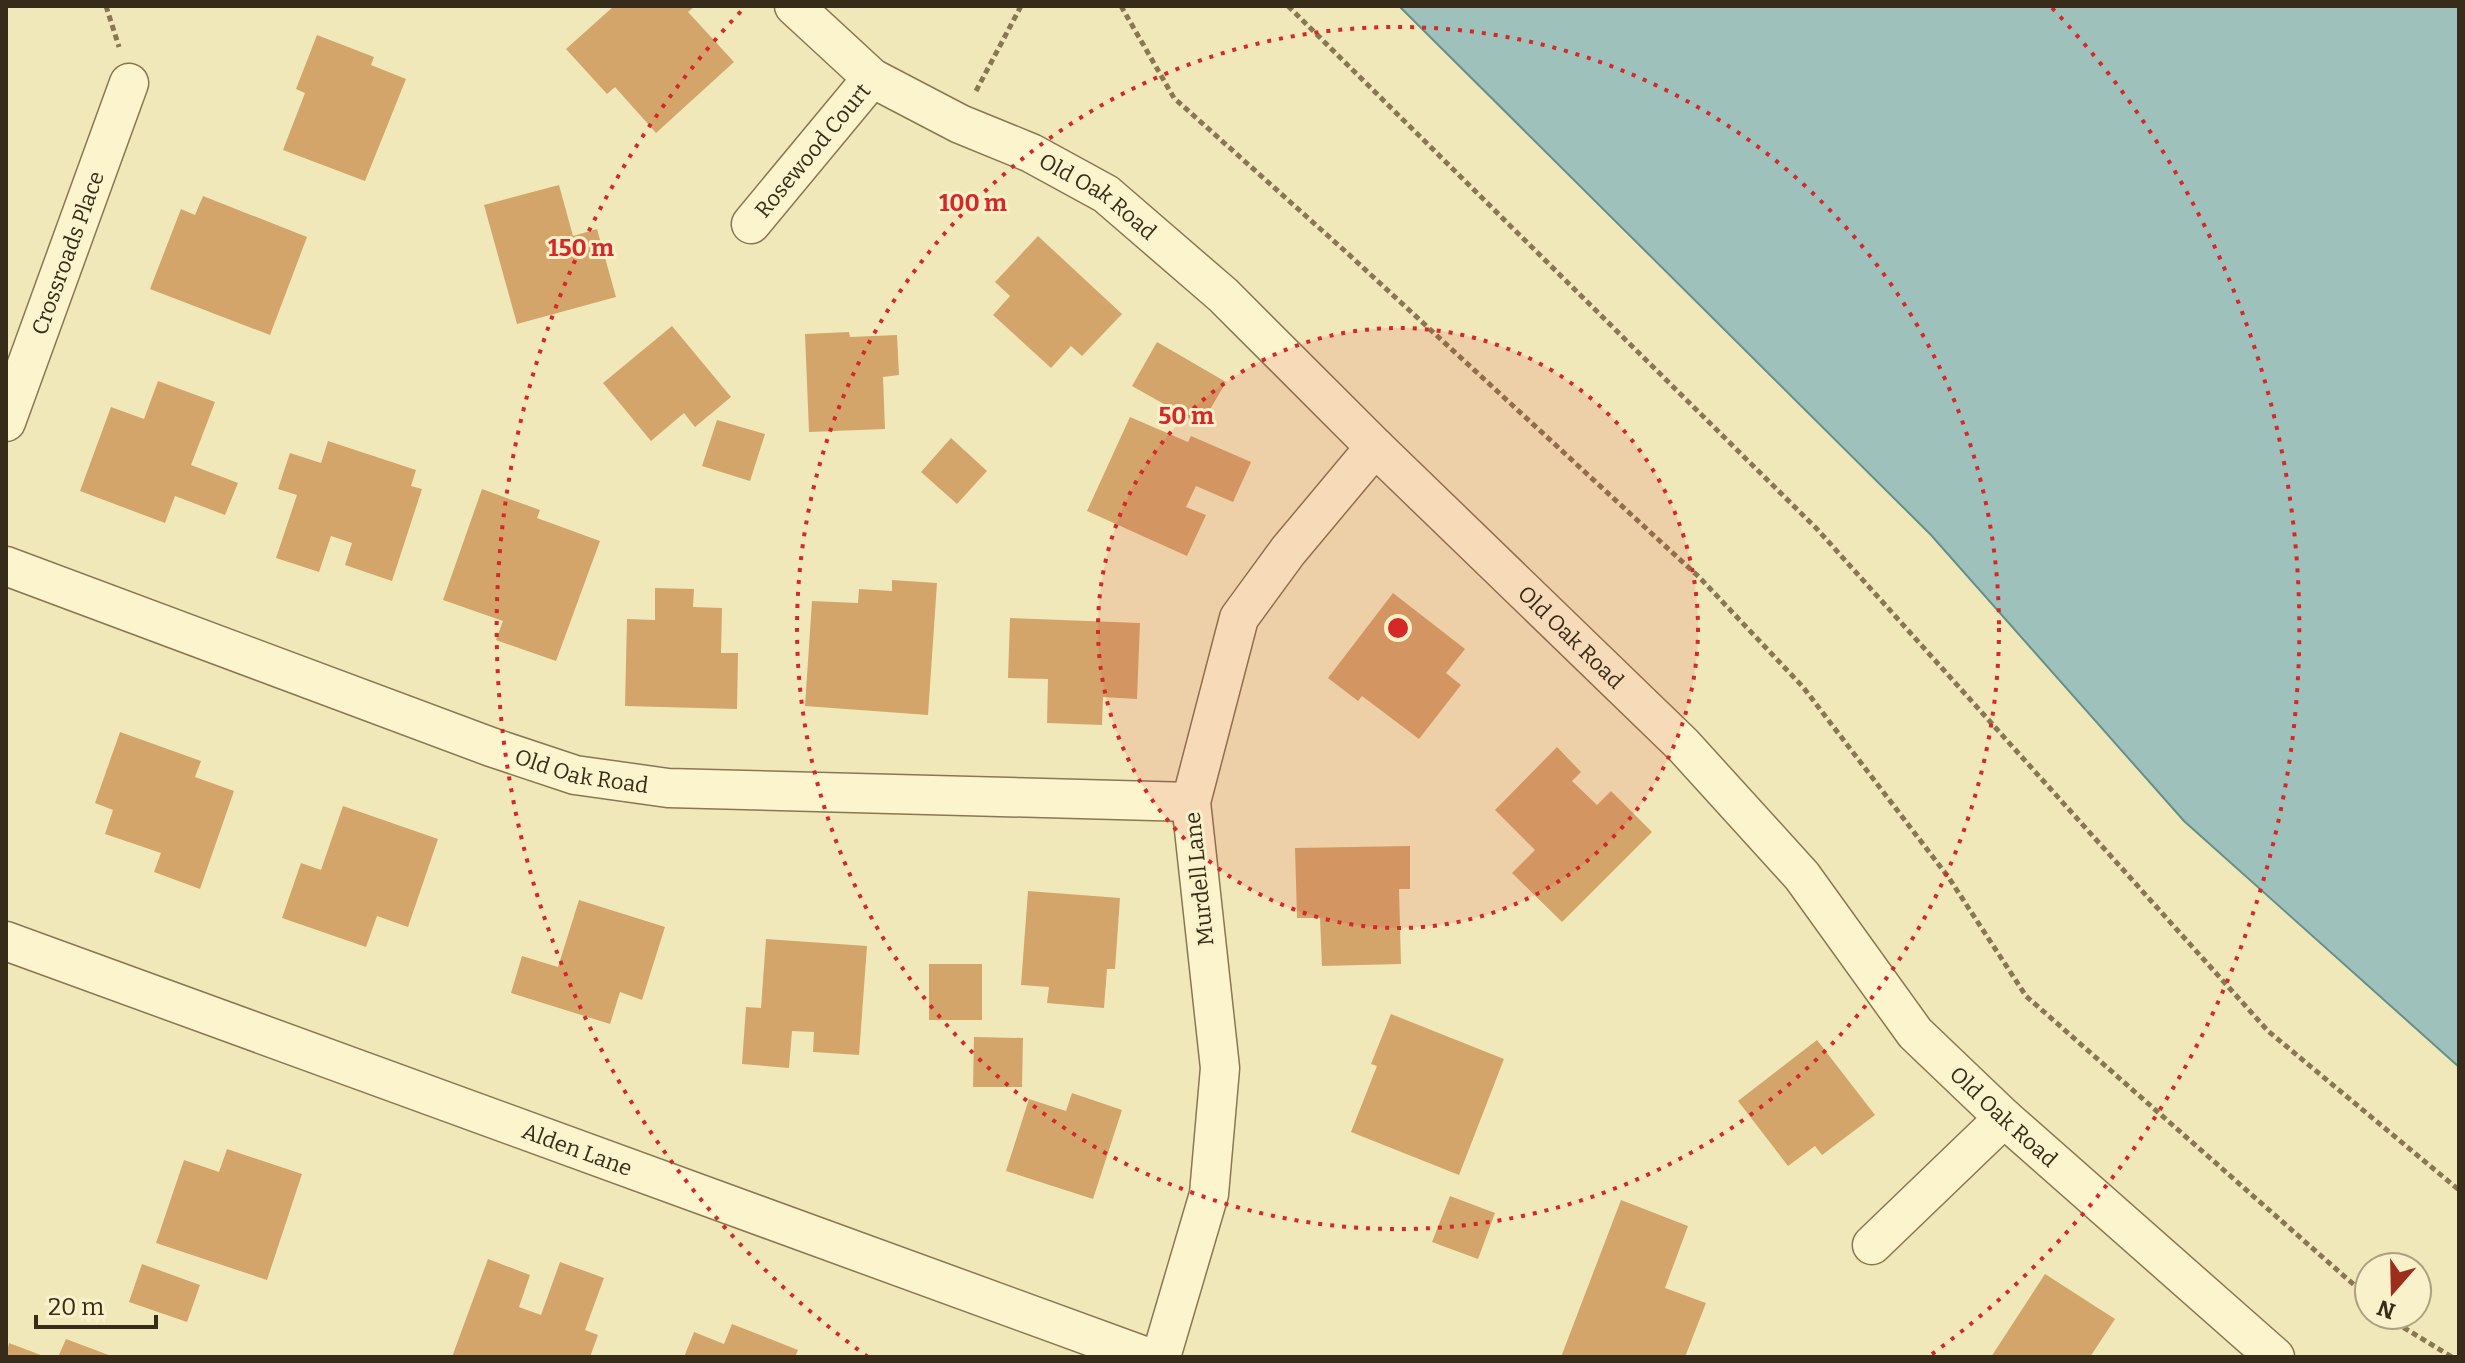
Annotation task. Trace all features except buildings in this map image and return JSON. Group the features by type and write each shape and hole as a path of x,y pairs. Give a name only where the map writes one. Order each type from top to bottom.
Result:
{"street":[{"name":"Old Oak Road","path":"794,6 872,78 960,124 1031,153 1106,194 1223,295 1683,745 1802,876 1915,1033 2004,1118 2275,1357"},
{"name":"Rosewood Court","path":"751,224 872,78"},
{"name":"Crossroads Place","path":"6,422 129,83"},
{"name":"Murdell Lane","path":"1161,1357 1209,1194 1220,1068 1191,802 1239,618 1288,551 1375,447"},
{"name":"Old Oak Road","path":"6,566 476,742 575,775 668,788 1191,802"},
{"name":"Alden Lane","path":"6,941 1147,1357"},
{"path":"1872,1245 2004,1118"}],"path":[{"path":"960,124 1021,6"},
{"path":"1121,6 1174,98 1700,578 1803,687 1949,878 2026,996 2353,1284"},
{"path":"1288,6 1817,529 2268,1031 2459,1190"},
{"path":"2409,1331 2452,1357"}],"water":[{"path":"1399,6 2459,6 2459,1067 2184,821 1931,535"}]}
